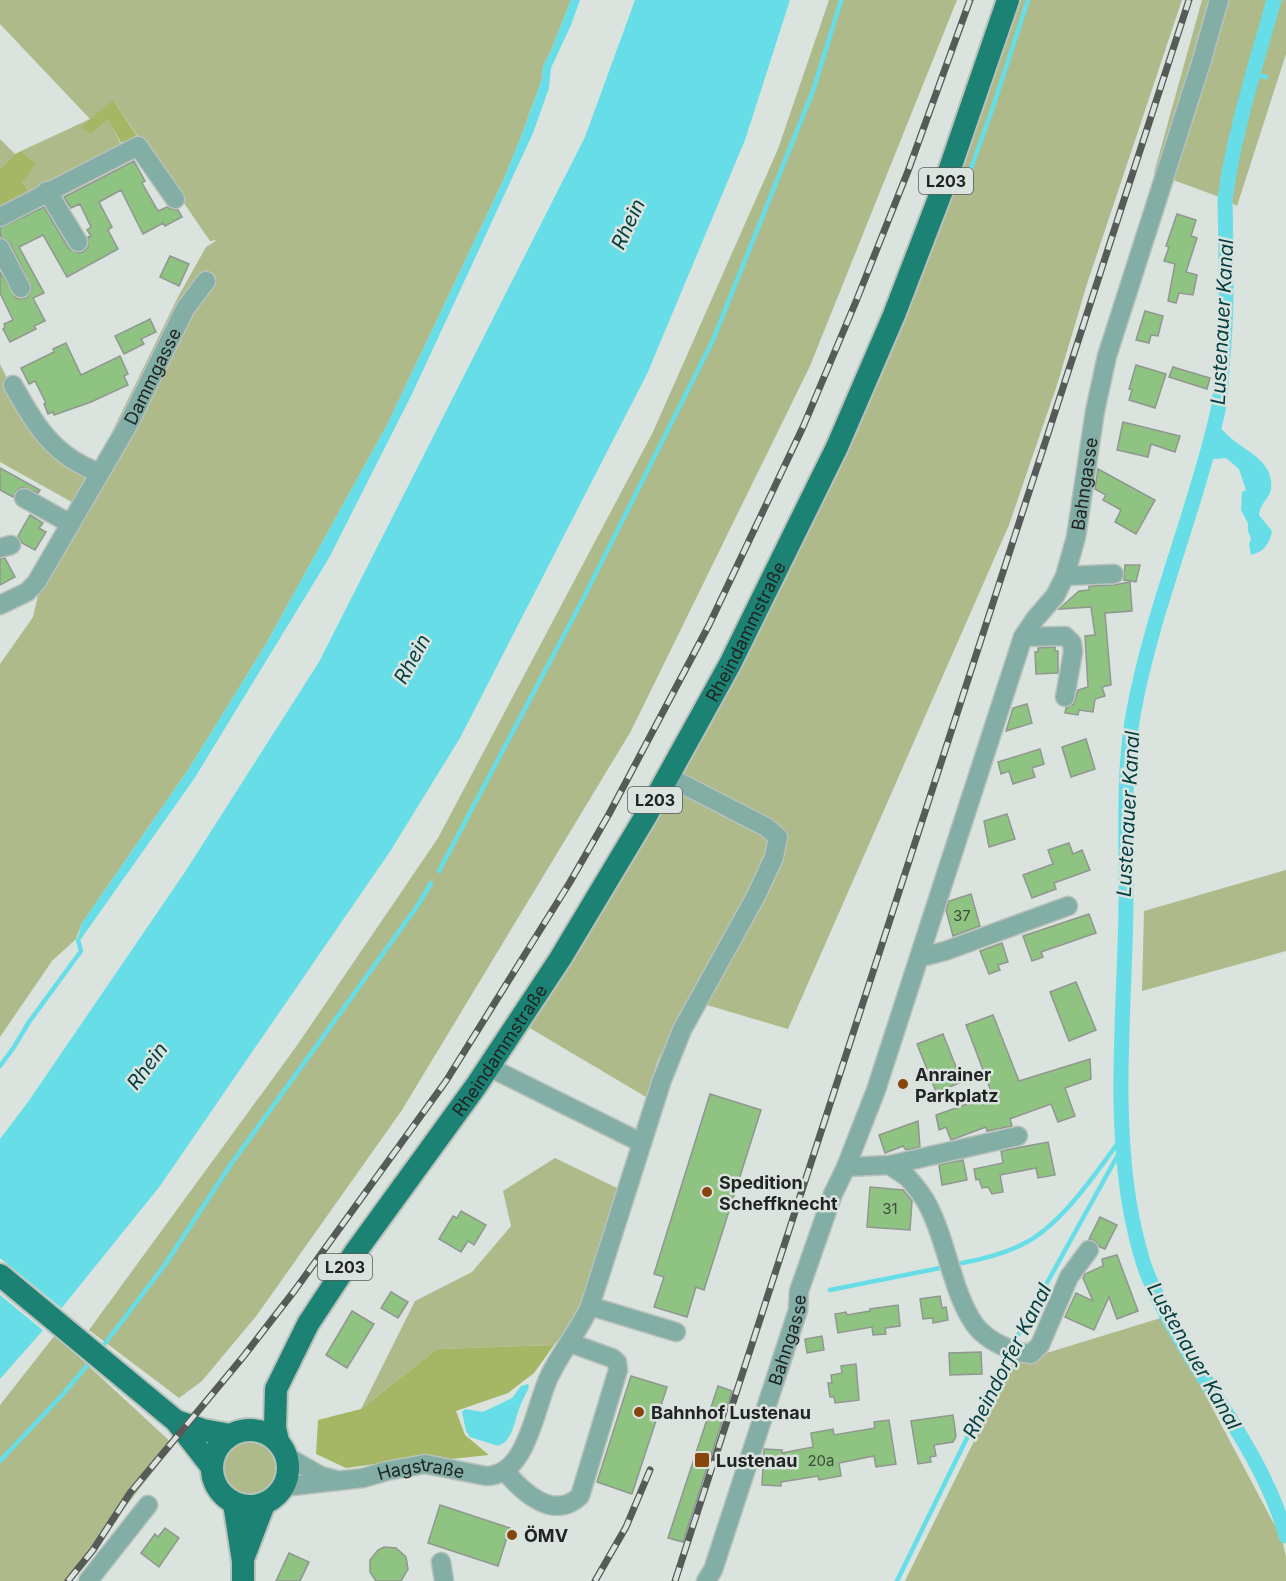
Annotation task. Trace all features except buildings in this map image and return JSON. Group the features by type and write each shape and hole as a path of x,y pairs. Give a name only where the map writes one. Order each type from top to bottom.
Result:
{"main road":[{"name":"Rheindammstraße","path":"276,1389 308,1324 385,1211 489,1067 560,959 669,777 730,664 837,447 894,315 946,180 1008,0"},
{"path":"0,1275 176,1421 211,1466 217,1488 224,1497 234,1503 254,1506 264,1504 275,1497 283,1487"},
{"name":"L203","path":"211,1466 220,1443 238,1432 276,1389"},
{"name":"L203","path":"276,1389 275,1428 288,1466 283,1487"},
{"path":"176,1421 203,1430 238,1432 258,1430 269,1434 282,1449"},
{"path":"234,1503 243,1571"},
{"path":"243,1571 264,1504"}],"street":[{"name":"Bahngasse","path":"706,1581 713,1570 798,1310 799,1291 809,1260 833,1194 876,1090 921,957 1023,637 1055,596 1065,576 1076,537 1095,411 1107,356 1202,63 1219,0"},
{"path":"0,217 138,146 176,199"},
{"path":"47,191 78,242"},
{"path":"0,248 21,288"},
{"name":"Dammgasse","path":"0,605 27,592 36,584 128,425 185,309 206,281"},
{"path":"13,385 37,427 52,443 67,457 100,473"},
{"path":"24,498 71,524"},
{"path":"1065,576 1114,574"},
{"path":"1023,637 1065,636 1072,643 1073,652 1065,697"},
{"path":"570,1343 612,1358 617,1362 618,1370 580,1497 572,1504 559,1507 538,1501 516,1484 505,1471 518,1458 546,1382 570,1343 580,1328 590,1306 662,1080 682,1030 757,894 774,857 778,837 766,827 669,777"},
{"path":"921,957 945,951 1068,906"},
{"path":"489,1067 642,1143"},
{"path":"846,1167 890,1165 1018,1136"},
{"path":"890,1165 908,1178 925,1201 942,1238 961,1295 974,1324 985,1336 1003,1346 1020,1353 1031,1354 1040,1344 1069,1277 1089,1250"},
{"path":"590,1306 676,1332"},
{"path":"282,1449 321,1476 337,1481"},
{"name":"Hagstraße","path":"283,1487 363,1478 425,1464 486,1476 505,1471"},
{"path":"88,1581 148,1505"},
{"path":"441,1562 444,1581"}],"green space":[{"path":"0,0 571,0 543,66 542,79 503,181 387,425 266,644 188,770 82,923 76,939 52,961 0,1037 0,664 33,617 40,587 77,505 0,462 0,364 29,422 91,475 178,297 206,247 217,240 210,241 113,100 108,118 122,147 29,194 23,182 34,164 21,151 90,119 0,24"},
{"path":"829,0 957,0 810,366 631,731 402,1110 257,1315 202,1381 179,1398 89,1330 298,1044 438,838 653,432 778,149"},
{"path":"1014,0 1182,0 1009,525 788,1029 690,1000 658,1060 646,1097 523,1024 674,783 787,578 944,215"},
{"path":"1202,0 1286,0 1286,54 1237,206 1225,199 1154,173"},
{"path":"113,100 137,136 121,143 108,119 91,134 81,127"},
{"path":"0,139 15,154 0,169"},
{"path":"21,151 35,164 23,182 29,194 0,211 0,169"},
{"path":"1286,870 1286,951 1142,991 1144,911"},
{"path":"555,1158 617,1188 577,1318 554,1345 437,1349 361,1409 415,1301 472,1272 511,1226 503,1191"},
{"path":"1164,1317 1282,1539 1286,1557 1286,1581 905,1581 1016,1356 1040,1355"},
{"path":"55,1335 174,1445 67,1581 0,1581 0,1405"},
{"path":"554,1345 534,1373 508,1393 456,1411 465,1435 489,1455 451,1459 421,1458 346,1468 316,1454 318,1420 361,1409 437,1349"},
{"path":"245,1440 257,1440 267,1444 275,1452 279,1468 275,1484 267,1492 257,1496 245,1496 235,1492 227,1484 223,1474 223,1462 227,1452 235,1444"}],"water":[{"path":"571,0 580,0 551,68 549,88 533,133 412,394 329,558 194,779 81,939 77,940 82,923 188,770 266,644 387,425 503,181 542,79 543,66"},
{"name":"Rhein","path":"635,0 790,0 745,140 647,374 460,738 391,850 160,1186 52,1320 0,1379 0,1139 28,1102 185,872 319,662 585,137"},
{"path":"1215,423 1259,459 1269,472 1271,489 1259,515 1272,531 1268,543 1256,554 1251,555 1248,523 1241,510 1242,492 1246,490 1239,469 1226,458 1204,460"},
{"path":"528,1384 529,1387 512,1430 503,1444 498,1446 470,1437 466,1431 462,1412 465,1409 483,1412 512,1398 521,1386"}],"pier":[{"path":"0,1258 64,1310 45,1332 0,1295"}],"waterway":[{"path":"439,871 583,599 713,340 814,88 841,0"},
{"path":"964,188 1028,0"},
{"name":"Lustenauer Kanal","path":"1274,0 1240,124 1225,199 1226,304 1218,409 1208,452 1152,635 1130,734 1126,783 1126,904 1121,1101 1126,1180 1135,1233 1146,1271 1182,1343 1259,1469 1286,1536"},
{"path":"1254,75 1266,77"},
{"path":"100,1350 164,1266 229,1167 418,905 431,883"},
{"path":"0,1066 81,951 78,940"},
{"path":"962,1263 1008,1251 1023,1244 1052,1224 1091,1180 1123,1136"},
{"name":"Rheindorfer Kanal","path":"1013,1344 1124,1144"},
{"path":"830,1290 940,1268"},
{"name":"Rheindorfer Kanal","path":"897,1581 1009,1352"},
{"path":"0,1461 91,1361"}],"railway":[{"path":"68,1581 93,1550 130,1493 243,1357 295,1290 446,1081 570,882 609,814 709,625 803,427 908,171 970,0"},
{"path":"675,1581 1189,0"},
{"path":"595,1581 626,1527 650,1470"}],"place":[{"name":"Anrainer Parkplatz","path":"903,1084"},
{"name":"Spedition Scheffknecht","path":"707,1192"},
{"name":"Bahnhof Lustenau","path":"639,1412"},
{"name":"Lustenau","path":"702,1460"},
{"name":"ÖMV","path":"512,1535"}]}
